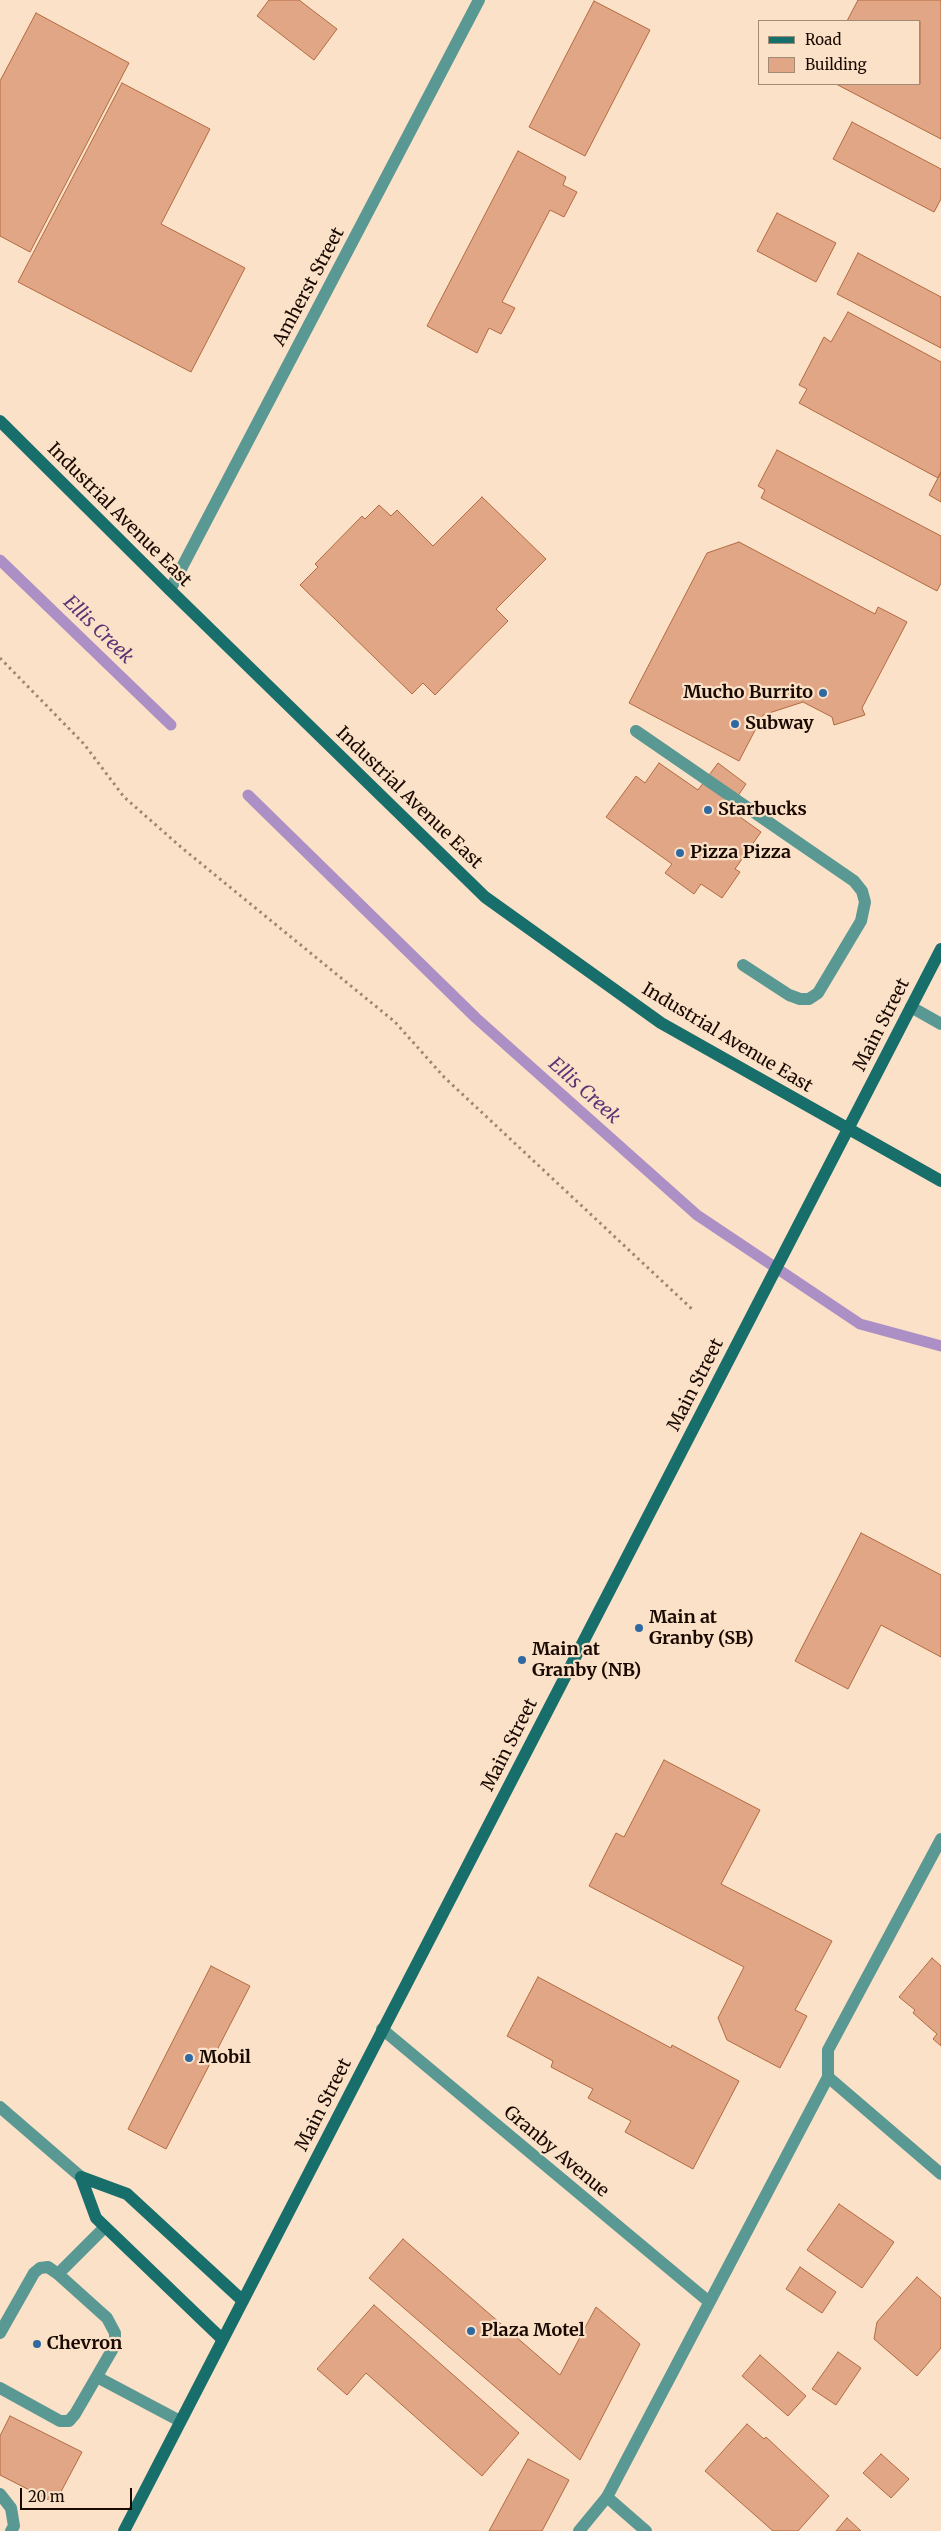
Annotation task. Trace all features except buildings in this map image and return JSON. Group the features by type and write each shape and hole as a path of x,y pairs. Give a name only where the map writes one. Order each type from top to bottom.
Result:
{"main road":[{"name":"Industrial Avenue East","path":"0,421 170,590 485,896 661,1023 941,1181"},
{"name":"Main Street","path":"124,2531 941,948"},
{"path":"81,2178 127,2194 243,2301"},
{"path":"81,2178 96,2218 222,2339"}],"street":[{"name":"Amherst Street","path":"170,590 479,0"},
{"path":"636,731 854,881 862,891 865,902 861,921 825,983 814,996 800,999 789,995 744,965"},
{"path":"911,1007 941,1024"},
{"path":"579,2531 607,2497 708,2301 828,2077 828,2050 941,1839"},
{"name":"Granby Avenue","path":"382,2029 708,2301"},
{"path":"828,2077 941,2174"},
{"path":"0,2107 81,2178"},
{"path":"58,2274 105,2227"},
{"path":"0,2333 34,2273 40,2268 48,2267 107,2318 115,2333 115,2344 69,2421 60,2421 0,2388"},
{"path":"97,2377 180,2421"},
{"path":"0,2494 11,2508 14,2526 11,2531"},
{"path":"607,2497 646,2531"}],"path":[{"path":"0,658 84,744 124,797 182,848 395,1022 444,1077 693,1310"}],"waterway":[{"name":"Ellis Creek","path":"0,560 171,725"},
{"name":"Ellis Creek","path":"248,795 476,1018 697,1215 860,1324 941,1346"}],"place":[{"name":"Mucho Burrito","path":"823,693"},
{"name":"Subway","path":"735,724"},
{"name":"Starbucks","path":"708,810"},
{"name":"Pizza Pizza","path":"680,853"},
{"name":"Main at Granby (SB)","path":"639,1628"},
{"name":"Main at Granby (NB)","path":"522,1660"},
{"name":"Mobil","path":"189,2058"},
{"name":"Plaza Motel","path":"471,2331"},
{"name":"Chevron","path":"37,2344"}]}
